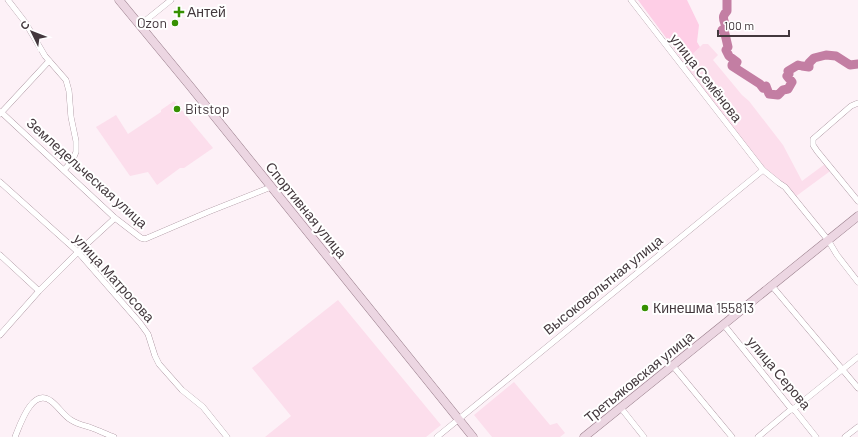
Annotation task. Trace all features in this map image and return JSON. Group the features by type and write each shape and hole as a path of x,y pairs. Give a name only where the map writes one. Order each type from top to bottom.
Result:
{"street":[{"path":"8,0 25,22 39,48 66,80 76,141 76,152 72,161 64,170"},
{"name":"Спортивная улица","path":"119,0 473,437"},
{"path":"140,25 171,0"},
{"name":"улица Семёнова","path":"631,0 763,170 785,187 828,240 837,255 858,282"},
{"path":"1,113 49,61"},
{"path":"858,103 851,106 813,139 813,145 858,201"},
{"name":"Земледельческая улица","path":"1,113 115,218 141,238 145,239 271,187"},
{"name":"Высоковольтная улица","path":"437,437 763,170"},
{"name":"улица Матросова","path":"0,182 78,252 148,334 159,364 182,390 202,407 227,437"},
{"name":"Третьяковская улица","path":"584,437 858,216"},
{"path":"0,334 39,291 115,218"},
{"path":"0,255 39,291"},
{"path":"772,286 858,388"},
{"name":"улица Серова","path":"724,325 816,437"},
{"path":"758,437 844,370 858,357"},
{"path":"672,366 732,437"},
{"path":"15,437 26,412 38,399 45,398 50,400 69,419 76,423 102,431 105,436 114,437"},
{"path":"621,408 644,437"},
{"path":"845,437 858,427"}],"shaded area":[{"path":"638,0 687,0 699,25 697,42 700,47 684,62"},
{"path":"703,44 708,44 718,55 713,60 742,95 749,101 783,145 802,181 825,164 833,169 795,197 765,169 683,63"},
{"path":"174,101 213,148 184,168 180,168 157,185 148,172 130,176 96,127 116,115 128,134 161,112 161,110"},
{"path":"338,300 441,425 426,437 265,437 291,416 252,368"},
{"path":"514,382 550,425 557,423 565,433 560,437 492,437 474,415"}],"waterway":[{"path":"727,0 727,11 724,17 726,27 722,30 725,34 728,47 726,50 729,56 737,62 732,66 760,84 763,88 766,86 769,94 778,95 783,90 788,89 792,82 787,76 789,74 788,71 798,65 809,67 809,63 814,58 826,55 836,56 850,65 858,64"}],"place":[{"name":"Антей","path":"179,12"},
{"name":"Ozon","path":"175,23"},
{"name":"Bitstop","path":"177,109"},
{"name":"Кинешма 155813","path":"645,308"}]}
